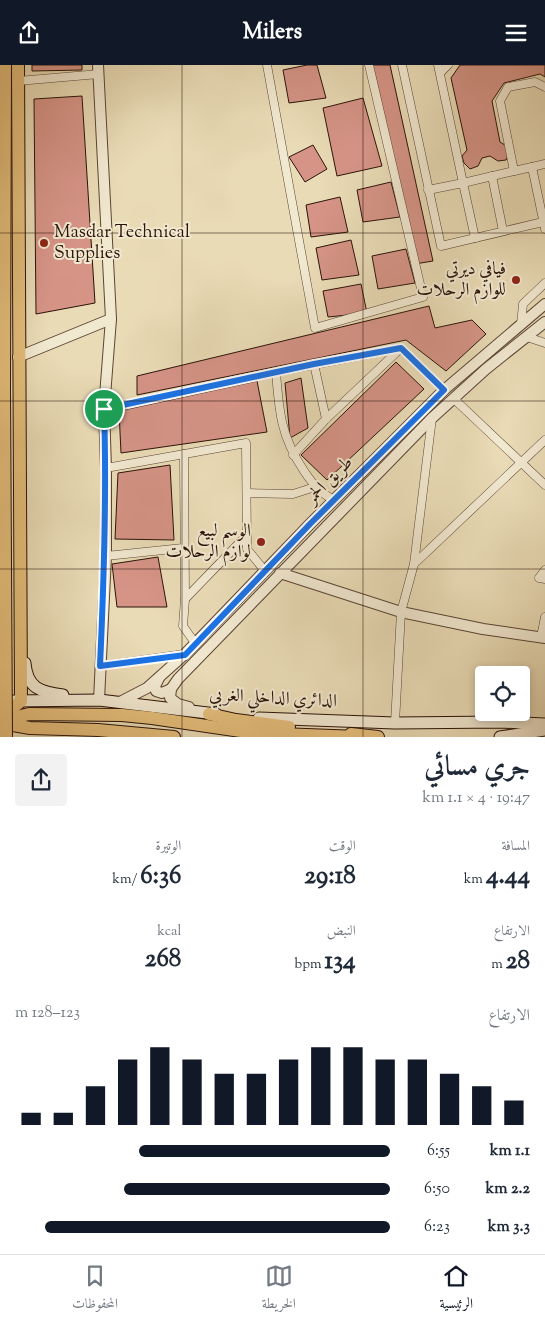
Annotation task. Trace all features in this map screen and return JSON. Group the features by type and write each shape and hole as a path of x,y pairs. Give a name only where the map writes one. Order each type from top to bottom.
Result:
{"main road":[{"path":"5,65 6,737"},
{"path":"0,721 21,701 17,65"},
{"path":"4,390 19,154"},
{"path":"0,688 10,685 14,679 18,661 21,607"},
{"path":"21,607 26,674 31,683 40,691 95,700"},
{"name":"الدائري الداخلي الغربي","path":"0,701 95,700 280,719 395,723 500,722 545,725"},
{"path":"209,713 236,720 378,737"},
{"path":"0,721 29,714 122,715 254,733 359,737"},
{"path":"0,721 30,728 98,730 174,737"},
{"path":"500,737 545,730"}],"street":[{"path":"267,65 314,329 423,297 369,65"},
{"path":"402,65 441,246 503,231 544,225 532,167"},
{"path":"448,65 439,69 475,238"},
{"path":"18,81 99,69 111,319 104,409 106,556 100,666 95,700"},
{"path":"514,171 500,101 508,87 535,82 545,87"},
{"path":"428,190 545,164"},
{"path":"492,176 503,231"},
{"path":"521,325 523,304 545,283"},
{"name":"طريق الحمر","path":"120,703 147,688 185,655 265,571 444,390 545,304"},
{"path":"18,357 111,319"},
{"name":"طريق الحمر","path":"171,689 178,679 280,573 432,418 486,369 545,322"},
{"path":"527,337 545,343"},
{"path":"104,409 314,364 401,348"},
{"path":"401,348 444,390"},
{"path":"293,455 326,419 401,348"},
{"path":"314,364 326,419"},
{"path":"276,372 280,414 285,437 293,455 315,487 334,501"},
{"path":"453,398 545,485"},
{"path":"395,723 401,613 414,564 432,418"},
{"path":"414,564 545,441"},
{"path":"106,468 246,443 247,549 265,571"},
{"path":"184,453 185,599 183,627 195,643"},
{"path":"247,493 293,494 315,487"},
{"path":"185,599 248,535"},
{"path":"106,556 184,548"},
{"path":"545,570 539,578 545,579"},
{"path":"280,573 401,613 483,629 543,637 545,617"},
{"path":"100,666 185,655"},
{"path":"159,677 155,686 156,691 162,693 171,689 170,699 178,704 209,713"}],"building":[{"path":"32,65 82,65 82,70 32,71"},
{"path":"317,65 326,98 289,103 283,70"},
{"path":"372,65 390,65 433,261 415,264"},
{"path":"460,65 545,65 545,77 540,74 504,83 492,101 500,142 508,147 509,154 506,160 498,161 490,156 482,158 478,166 470,169 464,163 462,156 467,150 451,78"},
{"path":"82,96 95,303 36,314 34,99"},
{"path":"363,98 382,166 337,176 323,108"},
{"path":"313,145 327,169 305,182 289,157"},
{"path":"391,182 400,217 363,222 357,190"},
{"path":"340,197 348,232 311,237 306,205"},
{"path":"351,240 359,275 322,280 316,248"},
{"path":"406,249 415,283 378,289 372,256"},
{"path":"361,284 367,313 328,317 323,291"},
{"path":"429,306 435,328 472,320 486,334 446,371 406,340 137,395 137,376"},
{"path":"396,362 424,389 327,480 301,455"},
{"path":"301,378 308,428 290,438 285,383"},
{"path":"257,381 267,432 121,453 119,411"},
{"path":"170,465 174,540 115,539 118,473"},
{"path":"158,557 167,607 117,607 112,564"}],"place":[{"name":"Masdar Technical Supplies","path":"44,243"},
{"name":"فيافي ديرتي للوازم الرحلات","path":"516,280"},
{"name":"الوسم لبيع لوازم الرحلات","path":"261,542"}],"route":[{"path":"401,348 444,390 310,524 185,655 100,666 106,556 104,409 314,364 401,348"}]}
